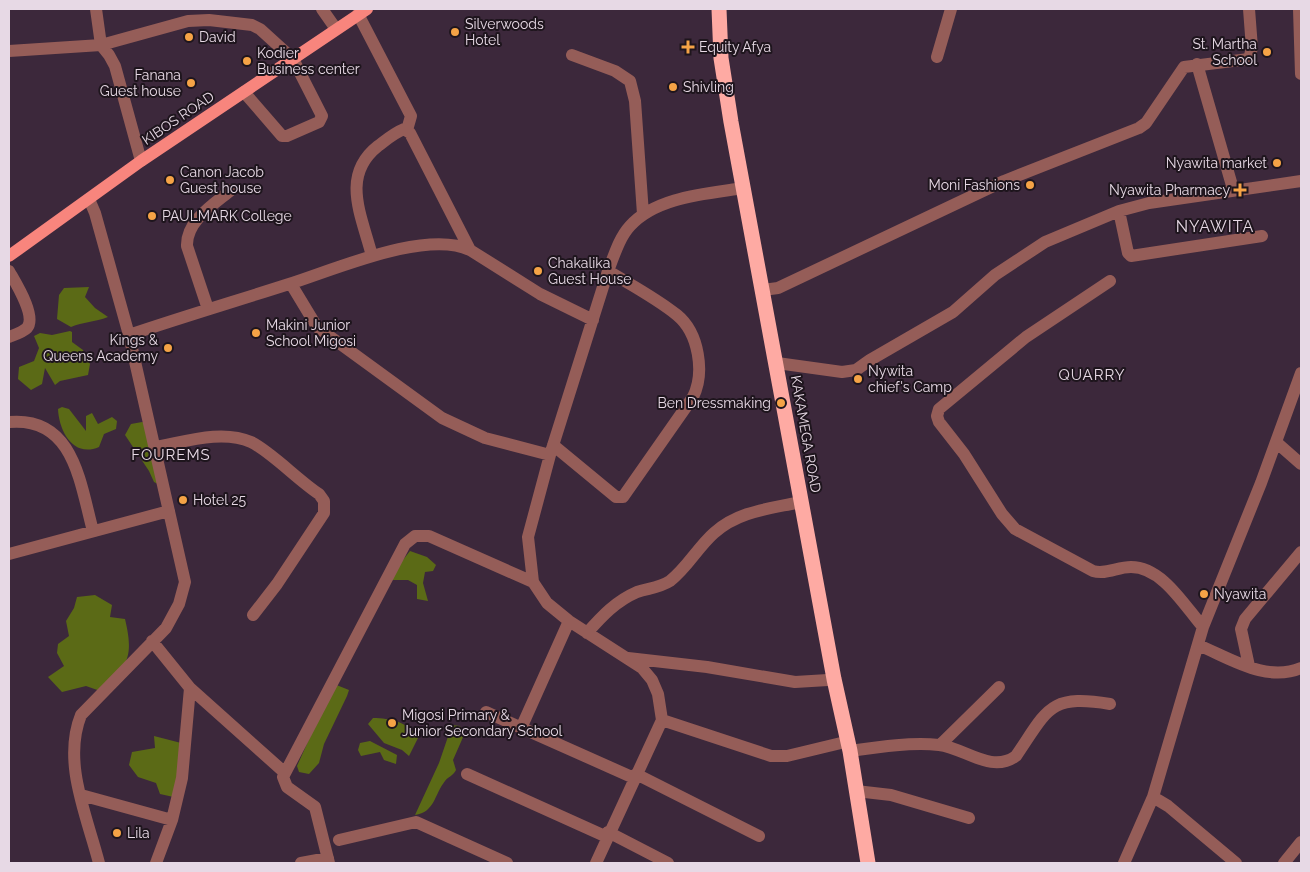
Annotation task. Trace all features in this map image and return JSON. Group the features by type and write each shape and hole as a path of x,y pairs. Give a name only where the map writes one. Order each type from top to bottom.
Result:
{"highway":[{"name":"KAKAMEGA ROAD","path":"715,9 717,58 737,189 828,680 856,790 868,863"},
{"name":"KAKAMEGA ROAD","path":"719,9 723,66 834,679 860,863"}],"main road":[{"name":"KIBOS ROAD","path":"9,256 141,161 363,12"}],"street":[{"path":"96,9 101,44 110,55 115,66 141,161"},
{"path":"322,9 336,29"},
{"path":"937,57 951,9"},
{"path":"763,290 778,288 1004,181 1139,128 1146,123 1184,67 1249,59 1252,48 1249,9"},
{"path":"1299,9 1301,74"},
{"path":"363,12 411,116 407,130 470,250"},
{"path":"9,51 101,44 208,15 258,28 293,59 320,110 322,116 320,122 287,136 282,136 244,92"},
{"path":"572,55 615,71 630,81 635,101 643,214"},
{"path":"1197,64 1233,189"},
{"path":"372,256 356,191 358,172 372,151 394,134 407,130"},
{"path":"776,364 842,372 856,370 953,312 995,275 1032,249 1119,211 1149,203 1233,189 1301,181"},
{"path":"596,863 662,720 658,694 652,680 642,668 569,621 547,603 533,582 528,537 552,450 608,271 620,241 630,226 643,214 667,203 737,189"},
{"path":"208,308 187,246 187,238 200,217 231,190"},
{"path":"89,199 95,214 129,335 184,582 183,595 174,617 81,715 75,729 72,752 99,863"},
{"path":"1119,211 1128,253 1131,256 1262,236"},
{"path":"129,335 208,308 291,284 372,256 440,244 458,246 470,250 540,294 593,320"},
{"path":"9,271 25,301 30,322 27,328 9,337"},
{"path":"291,284 317,327 442,418 484,438 552,450 616,497 623,497 693,397 699,383 698,354 692,336 682,320 608,271"},
{"path":"1110,281 1026,337 939,409 937,416 939,422 964,454 1002,514 1015,529 1092,572 1105,573 1128,567 1147,569 1162,580 1204,627"},
{"path":"1124,863 1153,797 1204,627 1218,596 1238,536 1276,442 1301,373"},
{"path":"9,422 37,423 55,433 71,456 92,531"},
{"path":"155,447 215,438 244,440 259,447 319,494 324,501 324,513 277,584 252,616"},
{"path":"1276,442 1301,464"},
{"path":"587,633 620,600 639,592 656,588 669,581 714,532 739,515 796,503"},
{"path":"9,554 169,511"},
{"path":"301,863 329,861 315,807 284,785 284,772 410,539 414,536 429,536 533,582"},
{"path":"1249,666 1241,629 1245,619 1301,552"},
{"path":"522,726 569,621"},
{"path":"152,641 190,688 284,772"},
{"path":"1198,645 1263,672 1276,673 1301,668"},
{"path":"625,658 707,667 795,682 828,680"},
{"path":"940,745 999,687"},
{"path":"156,863 172,820 182,778 190,688"},
{"path":"662,720 771,756 787,756 845,747 940,745 988,761 1008,762 1016,756 1051,707 1081,699 1110,704"},
{"path":"486,712 635,776 759,836"},
{"path":"467,774 608,834 668,863"},
{"path":"856,790 891,795 969,818"},
{"path":"81,794 130,806 172,820"},
{"path":"1153,797 1168,806 1236,863"},
{"path":"339,840 416,822 507,863"},
{"path":"1284,863 1301,842"}],"green space":[{"path":"89,287 85,297 95,308 108,317 71,327 57,319 59,295 64,288"},
{"path":"72,332 72,342 83,350 90,364 88,375 60,381 55,385 45,368 42,384 31,390 18,379 19,367 34,361 39,348 34,336 40,333 52,335"},
{"path":"62,407 69,409 86,431 86,416 92,413 98,424 112,417 117,421 116,429 104,434 99,447 82,449 75,446 69,440 61,426 58,409"},
{"path":"142,422 149,424 160,485 154,482 149,471 125,435 131,424"},
{"path":"410,551 427,557 436,565 433,571 425,572 423,583 428,601 417,599 417,585 408,580 392,580 399,565"},
{"path":"95,595 112,605 110,617 125,619 129,642 127,659 118,674 103,692 86,686 62,692 48,677 64,666 57,653 58,644 69,636 66,621 74,608 77,597"},
{"path":"334,684 349,690 347,696 324,744 319,763 309,774 299,772 297,766"},
{"path":"373,718 398,722 410,728 418,738 409,756 402,750 384,743 368,724"},
{"path":"452,725 460,726 464,735 453,760 456,770 441,786 430,807 422,813 415,815 439,763"},
{"path":"154,736 185,744 178,798 160,794 156,783 138,777 129,765 132,752 155,748"},
{"path":"370,741 397,755 396,764 384,760 380,752 361,756 358,750 360,743"}],"place":[{"name":"Silverwoods Hotel","path":"455,32"},
{"name":"David","path":"189,37"},
{"name":"Equity Afya","path":"688,47"},
{"name":"St. Martha School","path":"1267,52"},
{"name":"Kodier Business center","path":"247,61"},
{"name":"Fanana Guest house","path":"191,83"},
{"name":"Shivling","path":"673,87"},
{"name":"Nyawita market","path":"1277,163"},
{"name":"Canon Jacob Guest house","path":"170,180"},
{"name":"Moni Fashions","path":"1030,185"},
{"name":"Nyawita Pharmacy","path":"1240,190"},
{"name":"PAULMARK College","path":"152,216"},
{"name":"Chakalika Guest House","path":"538,271"},
{"name":"Makini Junior School Migosi","path":"256,333"},
{"name":"Kings & Queens Academy","path":"168,348"},
{"name":"Nywita chief's Camp","path":"858,379"},
{"name":"Ben Dressmaking","path":"781,403"},
{"name":"Hotel 25","path":"183,500"},
{"name":"Nyawita","path":"1204,594"},
{"name":"Migosi Primary & Junior Secondary School","path":"392,723"},
{"name":"Lila","path":"117,833"}],"district":[{"name":"NYAWITA","path":"1215,226"},
{"name":"QUARRY","path":"1092,375"},
{"name":"FOUREMS","path":"171,455"}]}
